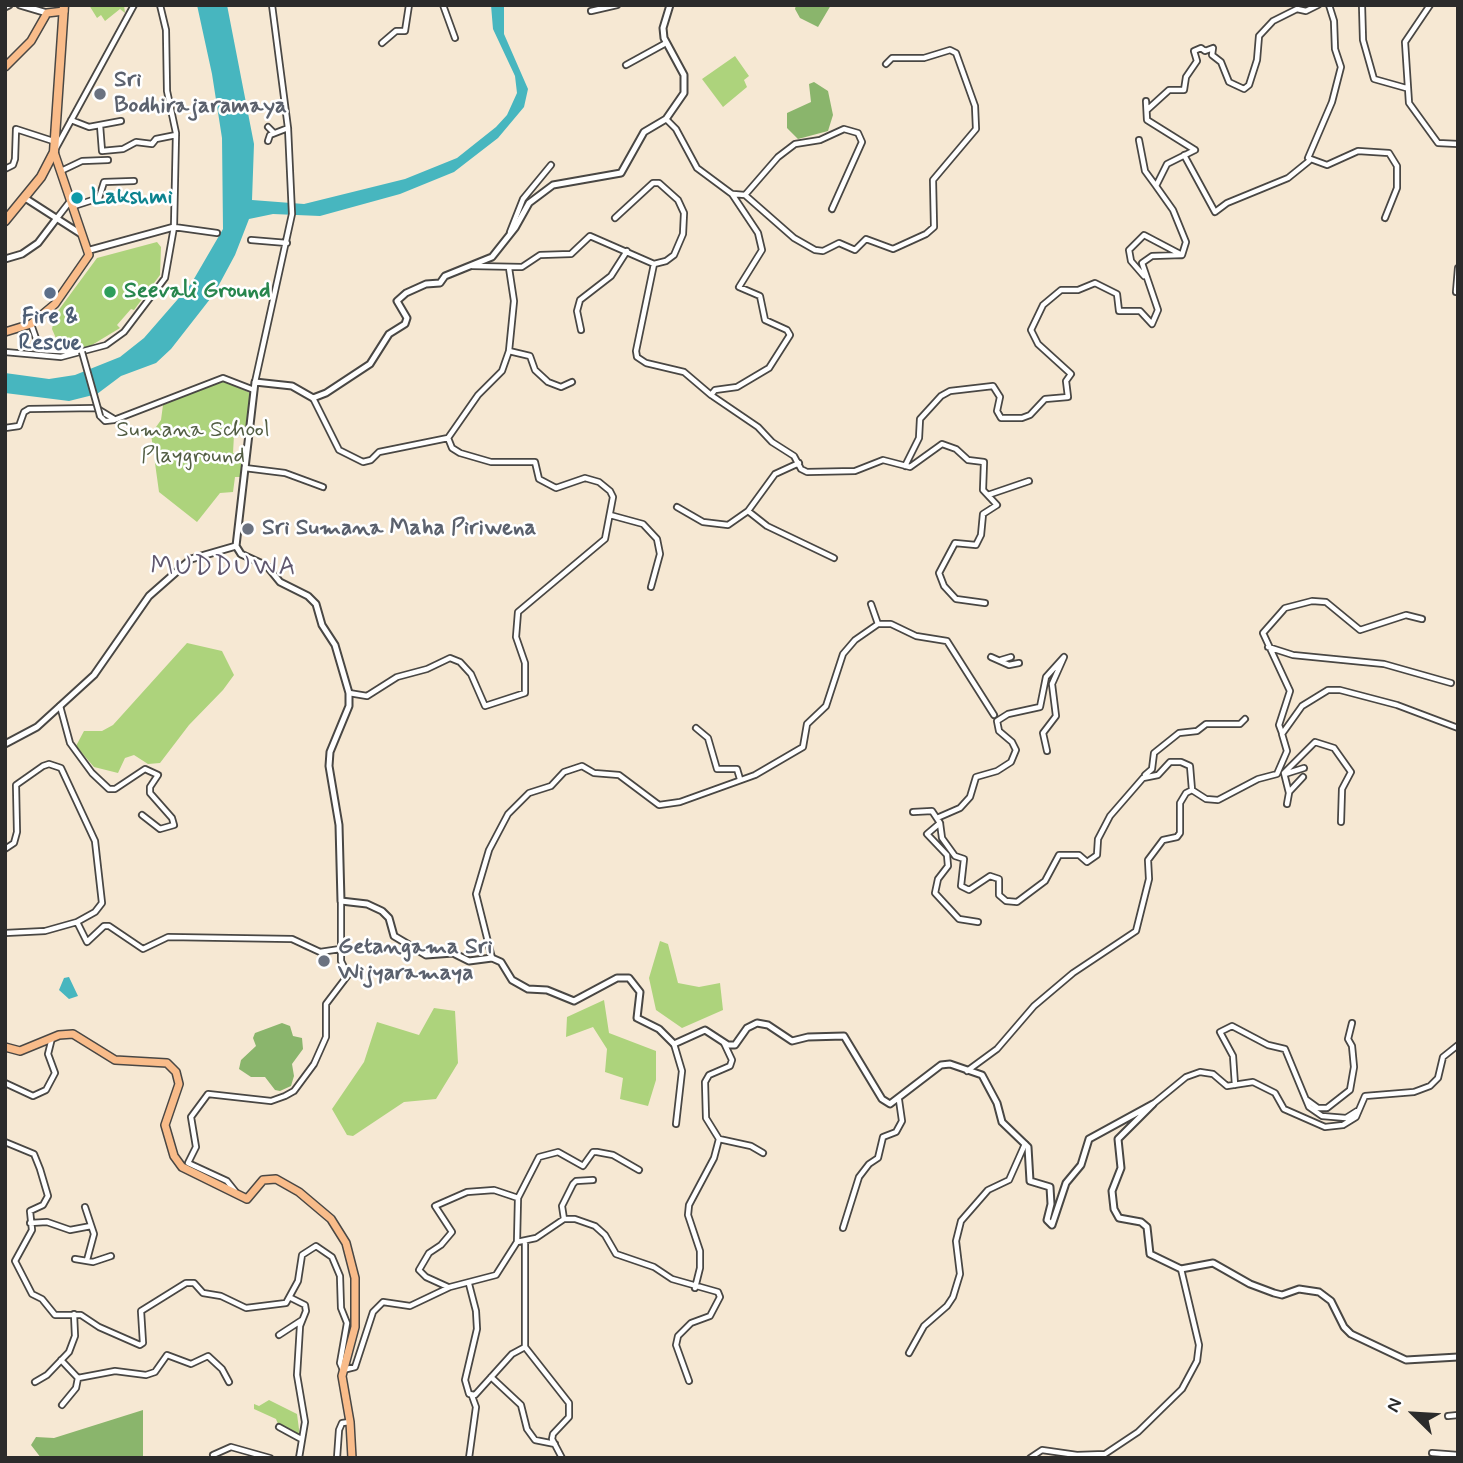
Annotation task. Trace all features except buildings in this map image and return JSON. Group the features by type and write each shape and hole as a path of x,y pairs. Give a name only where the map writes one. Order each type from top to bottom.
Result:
{"highway":[{"path":"5,221 25,198 54,152 64,8"}],"main road":[{"path":"5,67 31,41 47,13 64,8"},
{"path":"5,332 31,324 55,304 77,276 90,250 54,152"},
{"path":"5,1047 20,1051 52,1038 73,1034 115,1060 154,1060 171,1066 176,1072 179,1084 166,1125 177,1161 188,1171 250,1198 263,1180 276,1179 319,1207 343,1237 354,1273 356,1321 343,1370 352,1458"}],"street":[{"path":"20,5 47,13"},
{"path":"126,5 128,15"},
{"path":"54,152 134,5"},
{"path":"5,352 61,358 88,352 124,332 165,278 174,227 176,135 167,90 166,30 160,5"},
{"path":"236,1194 227,1181 188,1163 196,1147 191,1117 208,1094 271,1101 294,1091 322,1051 326,1037 326,1004 347,978 341,949 339,825 329,766 330,752 349,706 349,693 335,645 322,625 316,604 303,592 280,582 267,566 241,554 236,545 255,382 288,243 292,214 288,128 272,5"},
{"path":"382,43 396,31 405,31 409,5"},
{"path":"443,5 455,37"},
{"path":"591,11 617,5"},
{"path":"313,398 334,389 370,363 389,334 401,329 407,318 397,301 406,293 426,284 440,284 445,276 492,257 529,204 553,185 621,173 644,132 666,119 680,102 686,84 666,43 663,27 670,5"},
{"path":"1147,110 1169,90 1184,90 1186,77 1197,58 1195,51 1201,48 1205,51 1213,48 1212,55 1221,62 1229,82 1244,89 1250,83 1257,61 1259,36 1272,21 1297,9 1306,11 1318,5"},
{"path":"1309,161 1308,153 1332,102 1340,67 1329,5"},
{"path":"1362,5 1363,40 1374,79 1406,88"},
{"path":"1430,5 1405,42 1406,88 1413,112 1438,144 1458,144"},
{"path":"626,65 666,43"},
{"path":"732,194 745,195 794,238 815,250 822,251 839,243 855,250 866,239 893,249 926,234 934,227 933,180 976,129 975,106 956,53 950,50 924,58 892,58 886,64"},
{"path":"1146,101 1147,120 1195,150 1167,164 1156,186"},
{"path":"666,119 676,129 697,168 732,194 758,233 762,250 738,287 760,296 765,320 787,330 790,335 769,368 744,384 715,390 711,395"},
{"path":"71,120 89,127 121,121"},
{"path":"100,125 102,151 123,149 136,142 152,144 156,139 176,135"},
{"path":"268,127 274,133"},
{"path":"268,141 274,133 288,128"},
{"path":"5,169 13,165 16,159 16,129 53,141"},
{"path":"745,195 778,157 795,144 820,140 844,129 858,133 862,142 832,209"},
{"path":"1139,140 1145,171 1173,210 1186,242 1182,256"},
{"path":"1309,161 1327,165 1358,151 1389,153 1397,166 1397,188 1385,218"},
{"path":"1184,155 1214,212 1227,202 1288,178 1309,161"},
{"path":"61,171 82,161 108,160"},
{"path":"510,232 523,199 551,165"},
{"path":"5,259 22,254 38,243 57,218 73,203 99,198 104,182 134,181"},
{"path":"471,266 522,267 540,255 571,254 590,236 654,264 666,261 674,255 683,234 684,213 678,200 659,183 653,183 615,218"},
{"path":"25,198 85,237"},
{"path":"90,250 174,227 217,233"},
{"path":"1147,278 1131,261 1129,250 1144,235 1182,256"},
{"path":"251,240 288,243"},
{"path":"581,330 577,311 580,300 611,276 627,251"},
{"path":"905,466 919,438 920,419 941,396 950,391 993,386 1000,397 997,411 1001,418 1022,418 1030,415 1045,399 1068,397 1066,381 1071,374 1047,354 1031,334 1035,317 1043,305 1061,290 1078,290 1095,283 1117,294 1119,310 1140,312 1152,324 1158,310 1142,268 1145,259 1182,256"},
{"path":"654,264 637,357 646,363 684,372 711,395 758,427 772,442 794,456 807,472 855,471 883,460 916,466 936,446 948,445 968,460 984,462 982,490 997,505 983,514 981,535 976,545 955,544 939,573 944,586 956,598 985,603"},
{"path":"255,382 292,386 313,398 339,450 363,462 371,460 379,452 448,438 478,396 502,371 509,351 514,301 509,268"},
{"path":"1456,292 1458,268"},
{"path":"31,324 40,350 82,352 100,416 105,421 114,420 223,378 254,390"},
{"path":"509,351 530,356 538,375 548,382 561,387 572,382"},
{"path":"5,428 19,426 24,412 29,409 96,408 114,420"},
{"path":"349,693 367,695 397,677 427,669 450,657 460,662 471,674 485,706 526,693 525,663 516,637 518,612 601,545 613,497 599,482 585,478 556,488 539,479 535,463 491,462 452,448 448,438"},
{"path":"677,507 703,522 728,526 748,511 775,474 799,463"},
{"path":"245,468 285,473 323,487"},
{"path":"988,495 1028,481"},
{"path":"748,511 767,526 834,558"},
{"path":"610,515 643,524 657,539 660,554 651,587"},
{"path":"5,744 27,734 94,675 149,596 191,559 236,545"},
{"path":"1277,774 1287,751 1279,725 1290,691 1267,647 1264,629 1285,608 1312,601 1325,602 1360,630 1406,615 1422,619"},
{"path":"871,604 878,624"},
{"path":"492,958 476,894 489,850 508,814 529,793 551,786 560,775 582,766 594,773 619,775 659,805 680,802 755,775 803,747 807,724 826,706 843,654 855,640 878,624 891,624 916,636 947,642 994,715"},
{"path":"1267,647 1293,655 1384,664 1451,683"},
{"path":"991,657 1009,665 1019,663"},
{"path":"1000,661 1011,657"},
{"path":"978,922 959,919 935,893 938,879 948,866 947,855 927,834 939,821 965,803 970,797 976,777 998,771 1011,762 1016,750 1012,742 999,731 996,721 1040,707 1046,677 1064,657 1052,684 1056,716 1043,733 1047,751"},
{"path":"1282,734 1302,706 1328,690 1370,696 1458,728"},
{"path":"60,706 70,743 92,773 109,789 115,789 145,769 158,775 150,787 150,793 172,818 174,825 160,829 142,815"},
{"path":"913,812 932,811 939,821 942,838 955,856 964,859 961,886 969,890 990,876 999,879 999,895 1006,901 1017,902 1045,881 1059,855 1079,855 1087,862 1097,855 1098,839 1110,816 1152,769 1154,752 1179,733 1197,732 1206,724 1240,724 1245,719"},
{"path":"696,728 708,738 717,769 737,769 740,779"},
{"path":"1284,773 1315,742 1334,748 1351,772 1342,789 1341,822"},
{"path":"967,1071 997,1049 1034,1006 1073,973 1136,931 1149,879 1147,859 1159,844 1177,837 1180,832 1180,803 1192,790 1192,770 1181,762 1170,762 1158,775 1143,778"},
{"path":"5,849 14,843 17,832 16,785 43,766 61,768 95,841 102,903 94,912 77,922 45,931 5,933"},
{"path":"1192,790 1206,800 1218,800 1258,779 1304,768"},
{"path":"1284,773 1289,793 1287,804"},
{"path":"1289,793 1303,778"},
{"path":"341,901 367,904 382,911 389,918 394,936 426,955 453,953 469,961 492,958 501,962 520,986 547,990 574,1001 617,978 629,978 640,992 637,1018 659,1029 674,1044 682,1070 676,1124"},
{"path":"77,922 87,942 104,926 109,926 143,949 168,937 206,937 256,941 292,939 320,952 341,949"},
{"path":"674,1044 705,1030 724,1042 735,1045 747,1028 757,1023 768,1025 792,1041 808,1037 844,1036 883,1099 890,1104 899,1100 941,1065 950,1064 986,1078 1002,1122 1025,1144 1030,1181 1047,1185 1052,1191 1047,1220 1052,1225 1066,1183 1081,1165 1089,1139 1153,1104"},
{"path":"1303,1097 1318,1108 1327,1108 1350,1090 1354,1067 1352,1046 1348,1039 1352,1023"},
{"path":"1235,1085 1233,1056 1220,1032 1232,1026 1268,1045 1285,1049 1303,1097 1309,1107 1322,1116 1346,1118 1358,1110"},
{"path":"5,1083 33,1096 46,1090 55,1073 48,1054 52,1038"},
{"path":"724,1042 732,1060 730,1066 709,1075 705,1087 706,1118 719,1139 751,1146 763,1153"},
{"path":"1458,1045 1443,1057 1438,1078 1430,1086 1414,1092 1368,1095 1361,1100 1354,1119 1325,1127 1284,1109 1275,1093 1253,1082 1246,1080 1227,1086 1213,1074 1191,1074 1153,1104 1118,1139 1122,1161 1113,1186 1114,1209 1119,1218 1141,1222 1147,1227 1150,1254 1171,1267 1181,1269 1213,1263 1250,1284 1274,1293 1282,1295 1309,1289 1331,1301 1344,1327 1360,1339 1406,1360 1458,1357"},
{"path":"843,1228 859,1177 869,1164 877,1160 883,1137 896,1132 902,1121 899,1100"},
{"path":"695,1288 700,1268 700,1251 688,1215 689,1205 714,1158 719,1139"},
{"path":"5,1142 34,1154 48,1196 43,1205 30,1211 32,1230 16,1263 24,1272 32,1294 42,1299 48,1310 55,1315 74,1314 140,1345 143,1343 141,1311 182,1284 194,1283 203,1293 221,1296 246,1308 281,1305 291,1298 302,1255 316,1246 332,1257 340,1276 341,1308 347,1323 340,1363 343,1370 355,1367 362,1340 378,1305 383,1302 410,1306 450,1287 496,1275 517,1242 518,1198 539,1157 558,1152 583,1166 593,1152 597,1152 612,1155 639,1170"},
{"path":"909,1353 924,1326 953,1297 961,1274 956,1241 961,1222 988,1190 1009,1180 1025,1144"},
{"path":"564,1219 562,1206 573,1184 576,1181 593,1180"},
{"path":"450,1287 426,1277 419,1270 429,1253 452,1233 435,1206 467,1192 494,1190 518,1198"},
{"path":"85,1207 94,1234 87,1260"},
{"path":"517,1242 525,1242 564,1219 590,1223 604,1235 616,1254 654,1267 671,1279 695,1288 716,1291 720,1297 710,1316 691,1323 678,1336 676,1345 689,1381"},
{"path":"30,1223 47,1222 70,1230 91,1226"},
{"path":"525,1242 525,1348 569,1403 569,1417 553,1434 562,1458"},
{"path":"75,1259 93,1262 111,1256"},
{"path":"1030,1458 1042,1450 1077,1455 1105,1454 1138,1432 1182,1389 1197,1361 1199,1345 1181,1269"},
{"path":"469,1283 477,1329 465,1380 477,1407 469,1458"},
{"path":"291,1298 305,1305 297,1375 305,1422 299,1458"},
{"path":"35,1382 61,1360 75,1336 74,1314"},
{"path":"279,1335 302,1320"},
{"path":"472,1396 512,1354 525,1348"},
{"path":"78,1378 115,1371 146,1376 155,1372 167,1355 191,1364 208,1356 222,1369 229,1382"},
{"path":"61,1360 78,1378"},
{"path":"491,1377 521,1405 527,1429 535,1440 555,1444"},
{"path":"62,1405 76,1388 78,1378"},
{"path":"1448,1416 1458,1415"},
{"path":"337,1458 339,1430 342,1423 350,1422"},
{"path":"279,1427 301,1439"},
{"path":"213,1455 231,1447 270,1458"},
{"path":"1432,1453 1458,1455"}],"green space":[{"path":"89,5 124,5 125,13 120,9 105,21 101,15 97,18"},
{"path":"796,5 831,5 818,27 800,18 795,9"},
{"path":"735,56 749,76 744,80 747,87 723,107 702,79"},
{"path":"814,82 828,91 833,115 828,131 798,139 787,128 787,113 811,102 809,84"},
{"name":"Seevali Ground","path":"157,242 161,247 160,275 134,310 131,309 117,325 120,328 87,348 72,348 58,343 52,329 55,315 97,258"},
{"name":"Sumana School Playground","path":"222,380 250,393 246,436 234,435 233,453 244,454 242,477 235,477 233,492 220,493 197,522 159,492 151,434 161,420 163,405"},
{"path":"187,643 222,651 234,675 223,690 189,725 160,763 148,764 134,755 125,758 118,773 94,767 76,746 84,731 102,731 113,725"},
{"path":"660,941 668,944 678,983 699,987 720,983 723,1010 682,1028 656,1010 649,978"},
{"path":"604,1000 609,1033 656,1051 656,1080 648,1106 620,1099 623,1078 605,1072 607,1049 593,1027 566,1037 567,1017"},
{"path":"434,1008 455,1011 458,1063 436,1099 404,1102 353,1136 347,1135 332,1109 364,1062 377,1022 419,1035"},
{"path":"282,1023 290,1026 293,1036 302,1038 303,1049 292,1064 294,1076 291,1086 280,1091 275,1090 265,1077 251,1077 239,1069 241,1060 256,1046 253,1038 255,1033"},
{"path":"269,1400 297,1414 300,1437 278,1424 276,1419 254,1409 254,1404 259,1406"},
{"path":"143,1410 143,1458 41,1458 31,1445 36,1437 54,1438"}],"water":[{"path":"197,5 227,5 254,144 252,200 304,204 405,179 457,158 496,127 507,115 517,93 515,76 493,29 491,5 504,5 504,34 528,89 524,107 498,138 454,172 400,194 320,216 273,214 249,219 235,255 214,294 171,349 156,363 121,376 97,394 69,401 5,393 5,373 49,379 75,375 120,357 144,338 191,284 223,229 222,138"},
{"path":"69,977 78,996 69,999 59,990 64,978"}],"place":[{"name":"Sri Bodhirajaramaya","path":"100,94"},
{"name":"Lakshmi","path":"77,198"},
{"name":"Seevali Ground","path":"110,292"},
{"name":"Fire & Rescue","path":"50,293"},
{"name":"Sri Sumana Maha Piriwena","path":"248,529"},
{"name":"Getangama Sri Wijyaramaya","path":"324,961"}],"district":[{"name":"MUDDUWA","path":"224,569"}]}
